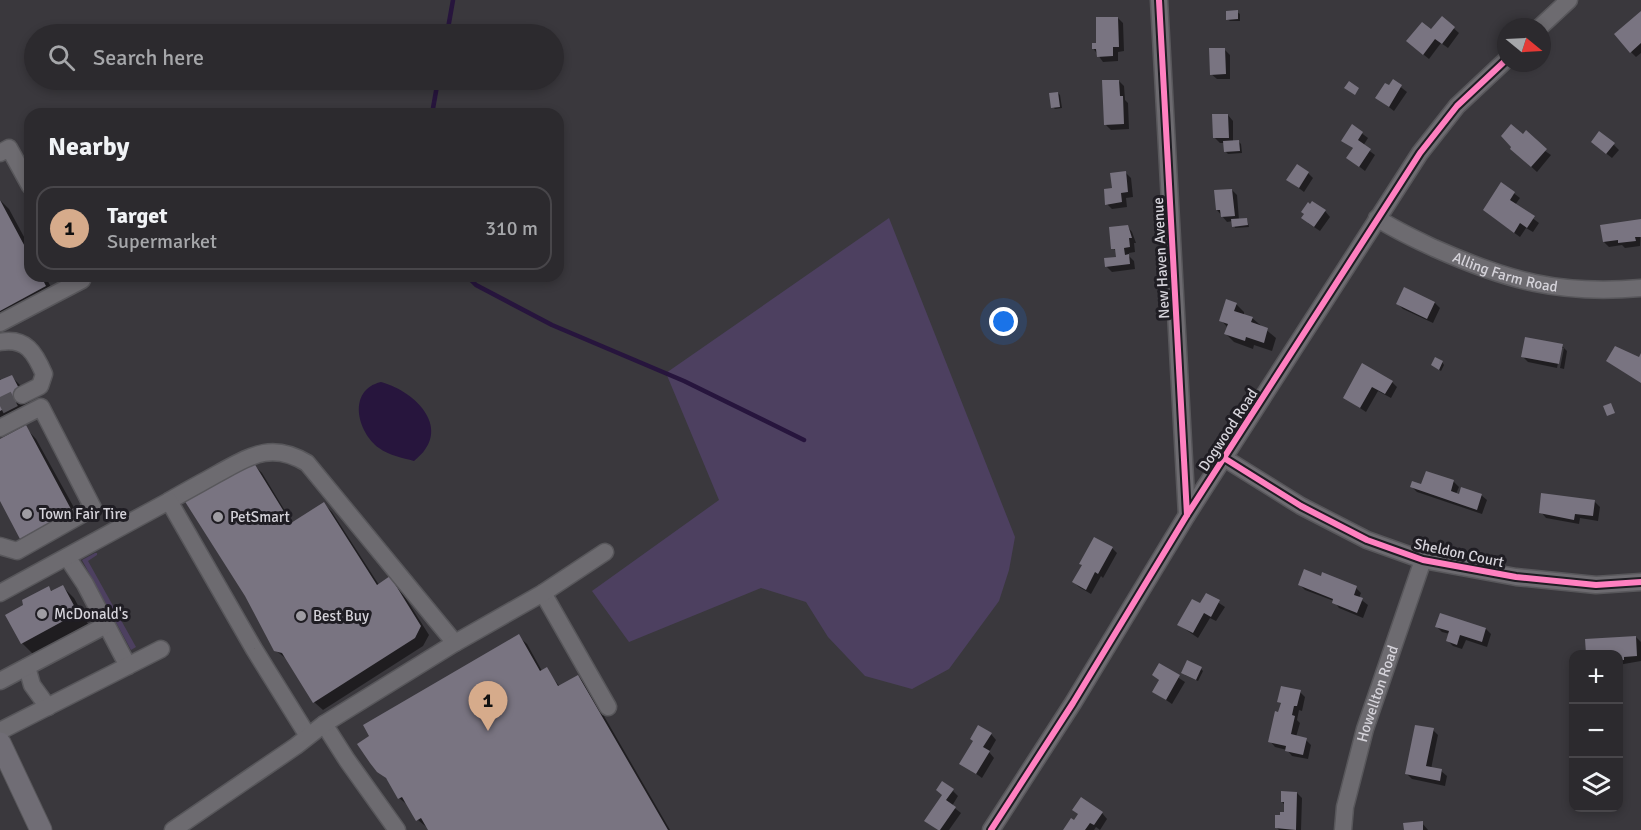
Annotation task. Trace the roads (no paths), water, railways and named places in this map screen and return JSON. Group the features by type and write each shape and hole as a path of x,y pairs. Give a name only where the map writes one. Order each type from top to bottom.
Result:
{"main road":[{"path":"0,743 40,830"}],"street":[{"name":"New Haven Avenue","path":"1159,0 1187,515"},
{"path":"1550,18 1569,0"},
{"name":"Dogwood Road","path":"991,830 1073,703 1187,515 1420,153 1457,106 1497,68"},
{"path":"0,153 9,148 24,175"},
{"name":"Alling Farm Road","path":"1377,218 1392,228 1448,254 1520,280 1548,287 1576,290 1641,288"},
{"path":"0,323 78,282"},
{"path":"0,342 25,344 36,356 44,374 40,386 22,395"},
{"path":"0,428 40,407 93,508 17,551 0,546"},
{"path":"0,593 251,455 279,452 298,458 307,464 455,643"},
{"name":"Sheldon Court","path":"1224,458 1302,506 1358,536 1423,560 1516,577 1596,585 1641,582"},
{"path":"169,501 254,649 308,736"},
{"path":"172,830 324,724 605,552"},
{"path":"67,557 85,584 128,666"},
{"name":"Howellton Road","path":"1343,830 1345,807 1365,729 1423,560"},
{"path":"543,592 608,707"},
{"path":"0,681 106,625"},
{"path":"0,731 161,649"},
{"path":"27,667 32,685 48,707"},
{"path":"324,724 397,830"}],"waterway":[{"path":"449,24 453,0"},
{"path":"433,108 436,90"},
{"path":"473,282 552,325 684,381 804,440"}],"tunnel":[{"path":"0,406 22,395"}],"place":[{"name":"Town Fair Tire","path":"27,514"},
{"name":"PetSmart","path":"218,517"},
{"name":"McDonald's","path":"42,614"},
{"name":"Best Buy","path":"301,616"},
{"name":"Target","path":"488,731"}]}
